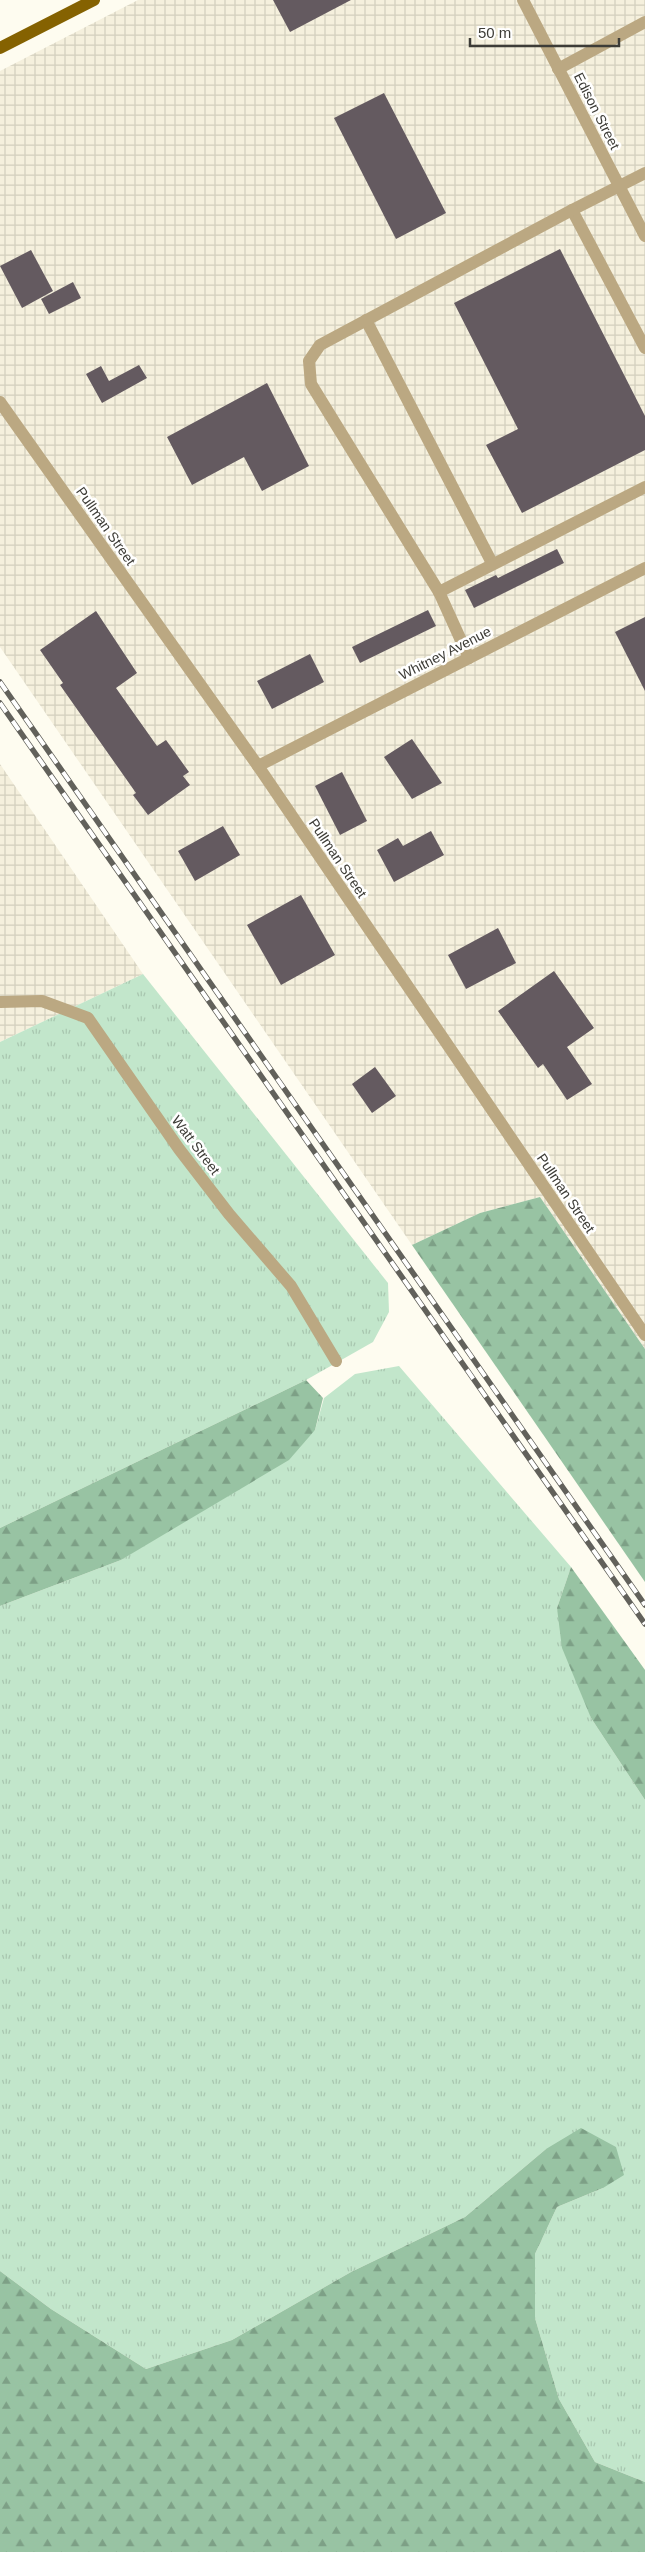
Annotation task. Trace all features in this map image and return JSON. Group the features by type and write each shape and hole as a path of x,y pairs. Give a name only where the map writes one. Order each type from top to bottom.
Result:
{"main road":[{"path":"0,48 90,1"}],"street":[{"name":"Edison Street","path":"522,0 645,236"},
{"path":"558,69 645,22"},
{"path":"469,658 439,592 311,384 309,360 320,345 645,173"},
{"path":"572,210 645,348"},
{"path":"366,320 492,563"},
{"name":"Pullman Street","path":"0,402 258,766 645,1335"},
{"path":"439,592 492,563 645,486"},
{"name":"Whitney Avenue","path":"258,766 645,568"},
{"name":"Watt Street","path":"0,1002 42,1001 88,1018 179,1149 229,1214 291,1286 336,1361"}],"shaded area":[{"path":"138,0 645,0 645,1349 540,1197 480,1213 412,1245 0,647 0,71"},
{"path":"0,764 143,974 0,1042"}],"green space":[{"path":"143,974 388,1283 389,1312 373,1342 306,1380 0,1528 0,1042"},
{"path":"540,1197 645,1349 645,1582 412,1245 480,1213"},
{"path":"399,1366 571,1567 557,1608 591,1718 645,1800 645,2482 595,2462 559,2399 535,2318 535,2254 557,2207 603,2188 546,2149 465,2217 351,2272 232,2340 146,2369 51,2309 0,2271 0,1606 121,1560 315,1430 324,1398 355,1374"},
{"path":"306,1380 323,1398 315,1430 289,1460 121,1560 0,1606 0,1528"},
{"path":"571,1567 645,1670 645,1800 591,1718 562,1648 557,1608"},
{"path":"581,2128 616,2147 624,2175 603,2188 557,2207 535,2254 535,2318 559,2399 595,2462 645,2482 645,2552 0,2552 0,2271 51,2309 146,2369 232,2340 351,2272 465,2217 546,2149"}],"building":[{"path":"273,0 351,0 290,32"},
{"path":"384,93 446,213 396,239 334,118"},
{"path":"560,249 645,416 645,450 522,513 486,445 518,429 454,303"},
{"path":"31,250 53,291 22,308 0,266"},
{"path":"73,282 81,298 49,314 41,299"},
{"path":"139,365 147,378 102,403 86,374 101,366 109,381"},
{"path":"267,383 309,466 262,491 244,457 192,485 167,437"},
{"path":"557,549 564,563 474,608 465,590 496,575 498,578"},
{"path":"428,610 436,626 360,663 352,647"},
{"path":"96,611 137,673 116,688 157,746 166,740 189,772 183,776 190,785 148,815 133,795 136,793 60,685 63,683 40,650"},
{"path":"645,617 645,691 615,632"},
{"path":"310,654 324,682 272,709 257,681"},
{"path":"412,739 442,783 412,799 384,757"},
{"path":"342,772 367,821 340,835 315,786"},
{"path":"223,826 240,855 195,881 178,851"},
{"path":"431,831 444,855 394,882 377,850 398,838 403,846"},
{"path":"301,895 335,955 281,985 247,925"},
{"path":"498,928 516,963 466,989 448,955"},
{"path":"554,971 594,1028 567,1047 592,1084 567,1100 543,1064 538,1068 498,1011"},
{"path":"375,1067 396,1096 372,1113 352,1084"}],"railway":[{"path":"0,682 645,1605"},
{"path":"0,703 645,1624"}]}
